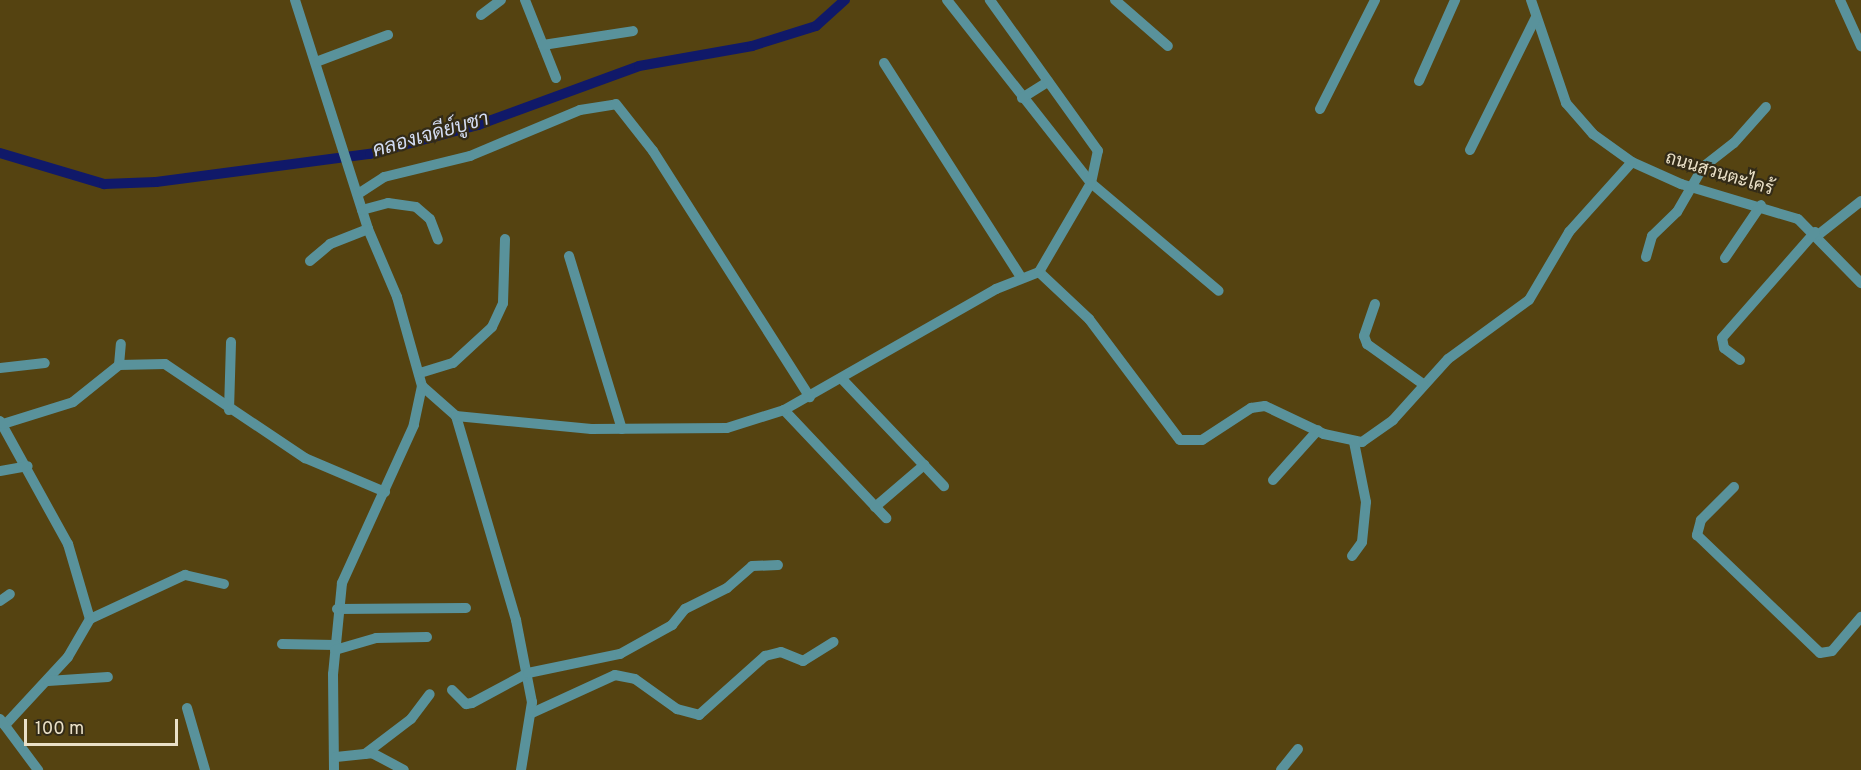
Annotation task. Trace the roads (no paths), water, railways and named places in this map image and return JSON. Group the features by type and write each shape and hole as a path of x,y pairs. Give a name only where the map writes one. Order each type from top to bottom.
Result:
{"street":[{"path":"295,0 368,229 398,297 422,386 414,424 342,583 337,609 335,648 336,757 334,770"},
{"path":"481,15 501,0"},
{"path":"525,0 556,78"},
{"path":"947,0 1091,183 1219,291"},
{"path":"456,416 622,429 727,428 784,410 810,397 1021,277 1039,272 1091,183 1098,151 990,0"},
{"path":"1115,0 1168,46"},
{"path":"1320,110 1375,0"},
{"path":"1419,81 1455,0"},
{"name":"ถนนสวนตะไคร้","path":"1531,0 1566,103 1593,134 1632,162 1692,187 1761,205 1817,233 1861,283"},
{"path":"1840,0 1861,46"},
{"path":"1470,150 1536,17"},
{"path":"543,45 633,31"},
{"path":"316,62 388,35"},
{"path":"884,63 1021,277"},
{"path":"1022,98 1048,82"},
{"path":"358,194 384,177 470,156 580,110 616,104 653,151 810,397"},
{"path":"1646,257 1652,236 1677,213 1703,167 1734,143 1766,107"},
{"path":"1039,272 1089,319 1180,440 1202,440 1251,408 1265,406 1318,430 1354,442 1376,435 1423,384 1484,329 1529,300 1569,232 1632,162"},
{"path":"1740,360 1724,348 1722,338 1817,233 1861,201"},
{"path":"363,210 388,203 416,207 430,219 438,240"},
{"path":"1725,258 1761,205"},
{"path":"310,261 330,244 368,229"},
{"path":"420,372 453,363 492,327 503,303 505,239"},
{"path":"569,256 622,429"},
{"path":"1375,304 1364,336 1366,344 1423,384"},
{"path":"229,410 231,342"},
{"path":"119,365 121,344"},
{"path":"0,368 45,363"},
{"path":"90,619 68,544 28,466 1,423 73,402 119,365 165,364 229,410 305,458 385,492"},
{"path":"842,379 944,486"},
{"path":"422,386 456,416 528,673 532,713 522,770"},
{"path":"784,410 886,518"},
{"path":"1273,480 1318,430"},
{"path":"1352,556 1362,542 1366,502 1354,442"},
{"path":"875,507 924,465"},
{"path":"0,471 28,466"},
{"path":"1734,487 1701,520 1697,535 1820,653 1832,651 1861,617"},
{"path":"452,690 465,704 472,703 528,673 620,654 672,625 685,609 727,588 752,566 778,565"},
{"path":"38,770 2,722 48,681 90,619 185,575 224,584"},
{"path":"0,601 10,594"},
{"path":"337,609 466,608"},
{"path":"282,644 335,648 376,638 427,637"},
{"path":"532,713 615,675 635,679 677,709 699,715 765,656 781,652 803,661 834,642"},
{"path":"48,681 108,677"},
{"path":"365,754 411,719 430,694"},
{"path":"187,708 205,770"},
{"path":"1281,770 1298,749"},
{"path":"336,757 365,754 404,770"}],"waterway":[{"name":"คลองเจดีย์บูชา","path":"0,153 104,184 156,182 370,154 478,125 639,66 752,46 816,26 845,0"}]}
